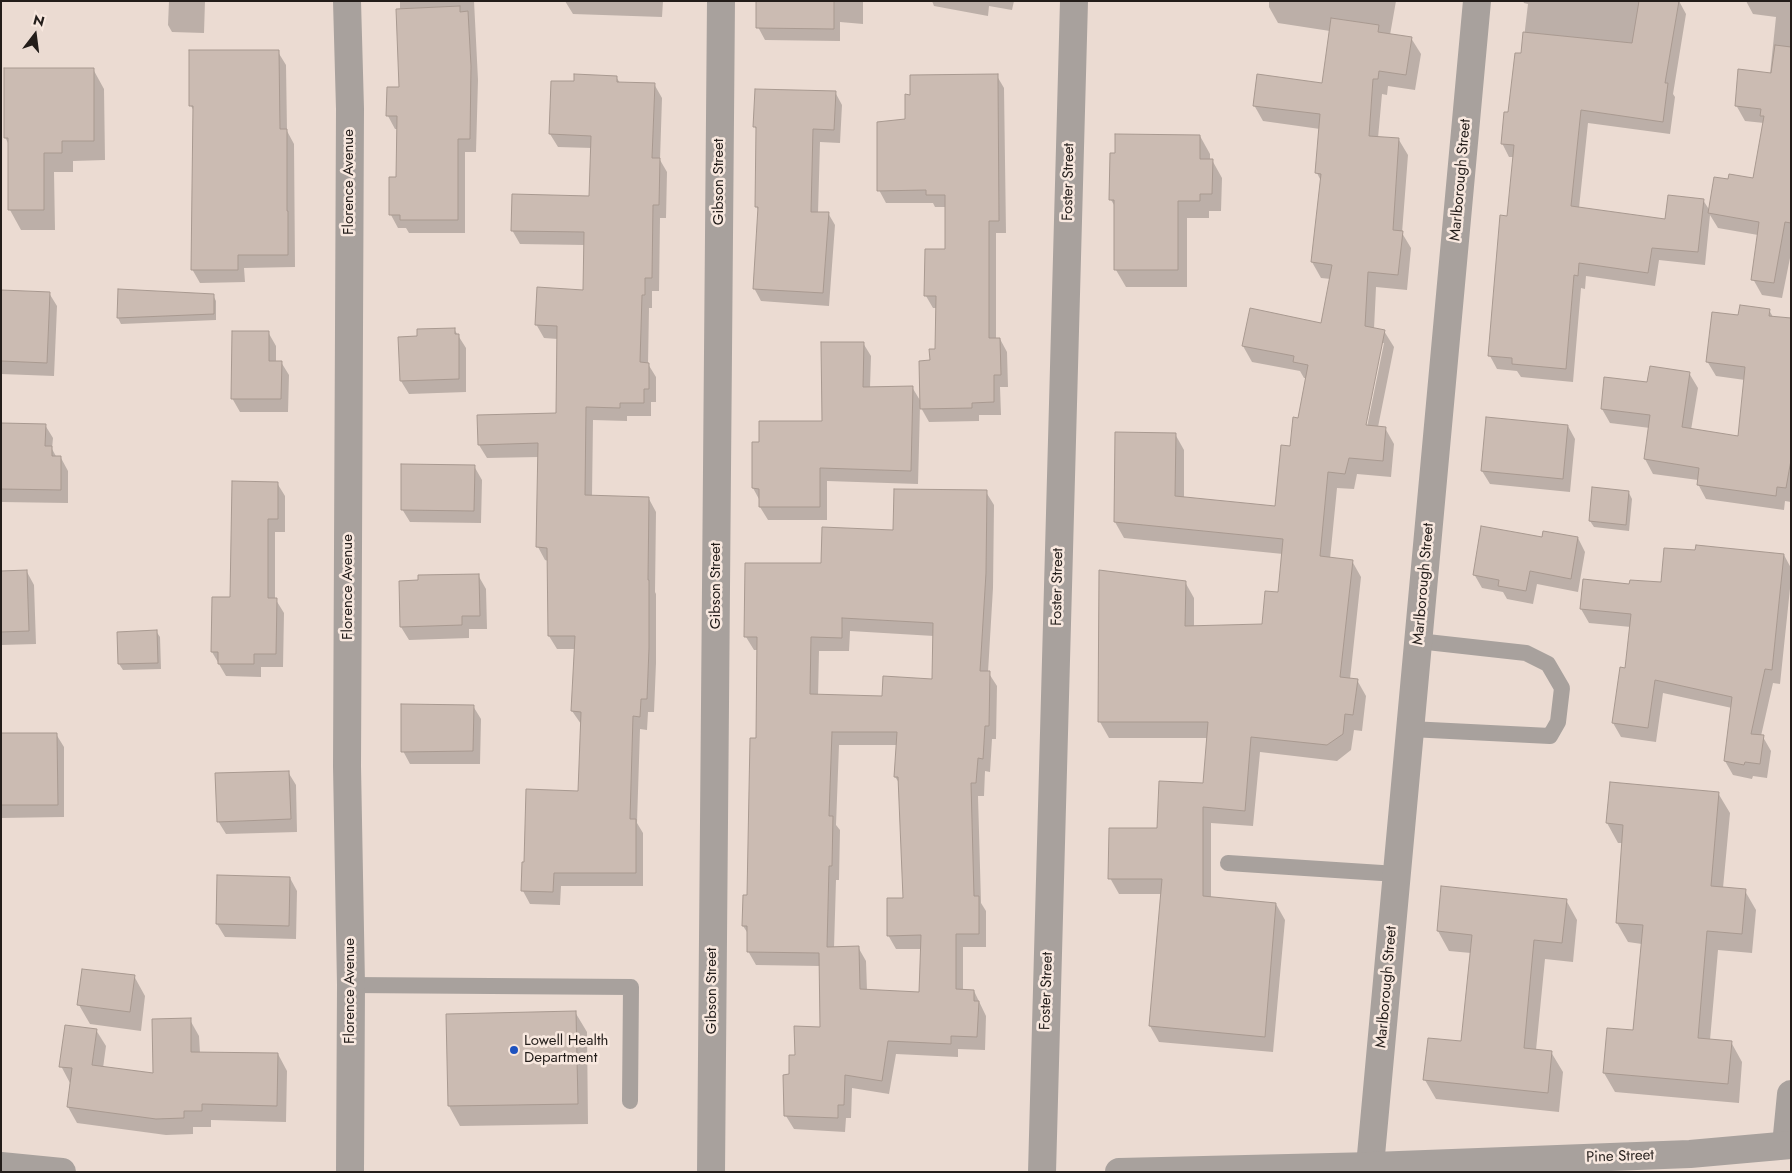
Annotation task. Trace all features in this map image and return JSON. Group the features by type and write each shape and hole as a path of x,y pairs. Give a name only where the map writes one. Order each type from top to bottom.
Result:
{"street":[{"name":"Florence Avenue","path":"347,1 350,119 347,766 351,986 350,1172"},
{"name":"Gibson Street","path":"711,1172 721,1"},
{"name":"Foster Street","path":"1042,1172 1074,1"},
{"name":"Marlborough Street","path":"1370,1166 1477,1"},
{"path":"1788,1145 1791,1094"},
{"name":"Pine Street","path":"1118,1172 1370,1166 1637,1164 1690,1154 1788,1145"},
{"path":"1,1166 62,1172"}],"lane":[{"path":"1410,729 1550,736 1558,722 1562,688 1548,664 1526,654 1418,641"},
{"path":"1228,863 1397,874"},
{"path":"351,986 632,987 630,1101"}],"building":[{"path":"756,1 834,1 834,29 756,28"},
{"path":"1639,1 1679,1 1665,83 1668,83 1663,122 1581,110 1571,206 1665,219 1668,195 1704,199 1698,252 1652,248 1648,273 1579,263 1578,276 1574,275 1566,369 1512,364 1512,358 1488,356 1500,215 1507,216 1514,145 1501,144 1504,112 1508,112 1515,53 1521,53 1523,32 1632,43"},
{"path":"460,6 460,12 468,11 471,66 470,139 458,139 458,220 400,220 400,215 389,215 389,177 396,177 397,116 386,116 387,87 399,87 396,9"},
{"path":"1331,18 1379,25 1378,32 1412,37 1406,75 1379,71 1378,79 1373,79 1369,136 1399,138 1393,230 1403,231 1398,275 1368,272 1365,326 1385,330 1366,425 1386,427 1383,461 1349,458 1345,474 1328,472 1320,556 1353,560 1340,677 1358,679 1353,715 1345,714 1343,734 1327,745 1251,737 1245,811 1203,807 1203,896 1276,903 1265,1037 1149,1026 1162,879 1108,879 1109,828 1157,828 1159,781 1203,783 1208,722 1098,722 1099,570 1186,581 1185,626 1262,624 1265,591 1278,592 1283,539 1114,522 1115,432 1176,433 1175,496 1275,506 1281,445 1290,446 1293,417 1298,418 1308,365 1293,362 1294,356 1242,346 1250,308 1321,323 1332,265 1311,262 1321,174 1315,173 1320,114 1253,106 1257,74 1322,83"},
{"path":"1775,45 1791,47 1791,223 1785,222 1774,283 1751,280 1759,222 1708,213 1714,177 1728,179 1729,174 1753,178 1764,116 1760,116 1761,109 1735,106 1738,69 1771,73"},
{"path":"189,50 279,50 280,129 287,129 288,255 238,255 238,270 191,270 193,106 189,106"},
{"path":"4,68 94,68 94,141 62,141 62,153 44,153 44,210 8,210 8,138 4,138"},
{"path":"574,74 617,76 617,82 655,83 652,158 660,158 659,205 653,205 652,278 645,278 645,295 642,295 640,362 649,363 649,389 644,389 644,403 620,403 620,408 586,407 585,495 649,497 647,699 641,699 640,717 633,716 630,819 636,819 636,873 554,873 553,892 521,891 522,862 524,862 526,789 578,791 581,712 571,711 575,636 548,636 547,548 536,547 538,443 478,445 477,415 556,413 557,326 535,325 537,287 583,290 584,232 511,231 512,194 589,196 591,136 549,134 551,81 574,81"},
{"path":"998,74 999,221 989,221 989,338 1000,338 1001,375 994,375 994,402 972,403 972,408 920,409 919,361 930,360 929,349 935,349 936,296 924,296 925,249 945,249 945,195 926,195 926,190 877,191 877,122 905,119 905,94 910,95 910,75"},
{"path":"755,89 836,91 834,130 813,129 811,212 829,212 823,293 753,289 758,207 755,207 756,127 753,127"},
{"path":"1115,134 1200,135 1200,159 1213,159 1212,194 1200,194 1200,201 1178,201 1178,270 1114,270 1114,200 1109,200 1110,153 1115,153"},
{"path":"118,289 214,294 214,314 117,318"},
{"path":"1,290 50,292 47,363 1,361"},
{"path":"1740,305 1770,309 1769,316 1791,318 1791,460 1786,488 1777,487 1776,496 1697,485 1699,468 1644,459 1650,415 1601,409 1604,377 1647,382 1650,366 1690,372 1682,427 1738,436 1745,367 1706,362 1712,312 1738,315"},
{"path":"455,328 455,334 459,334 459,379 400,381 398,337 417,336 417,329"},
{"path":"232,331 269,331 269,361 282,361 281,399 231,399"},
{"path":"821,342 864,342 863,387 913,386 911,471 820,468 820,507 759,507 759,489 752,488 752,442 759,442 759,421 822,421"},
{"path":"1486,417 1568,425 1563,479 1481,471"},
{"path":"1,423 46,424 45,446 52,446 52,456 61,456 61,490 1,489"},
{"path":"401,464 475,465 474,511 401,510"},
{"path":"232,481 278,482 278,519 268,519 268,598 277,598 276,654 254,654 254,664 218,664 218,652 211,652 212,597 230,597"},
{"path":"1592,487 1629,491 1626,525 1589,521"},
{"path":"894,489 987,490 986,573 980,671 990,671 989,726 985,726 983,759 978,758 976,783 971,783 974,896 979,896 979,934 956,934 956,989 974,990 974,1001 979,1001 977,1037 951,1036 951,1044 888,1041 882,1081 845,1075 844,1105 838,1105 838,1118 784,1116 783,1075 789,1074 789,1055 795,1055 794,1026 820,1027 819,953 747,952 747,926 742,926 743,895 747,895 750,738 756,738 757,637 744,637 745,563 821,563 822,527 893,530","holes":["842,618 933,623 932,679 883,676 882,696 810,694 811,637 842,638","832,732 897,732 894,777 898,777 903,898 887,898 887,936 921,935 919,992 860,989 859,946 827,947 829,866 832,866 833,816 829,816"]},
{"path":"1481,526 1542,537 1543,531 1578,537 1571,579 1530,571 1526,591 1498,586 1499,580 1473,575"},
{"path":"1696,545 1784,554 1772,670 1765,669 1751,734 1764,735 1760,764 1745,762 1744,765 1724,761 1732,697 1655,680 1648,728 1612,723 1620,667 1625,668 1631,614 1580,609 1583,579 1629,584 1630,580 1661,582 1664,548 1695,550"},
{"path":"27,570 29,631 1,632 1,571"},
{"path":"479,574 480,616 462,616 462,625 400,627 399,581 418,580 418,575"},
{"path":"157,630 158,663 118,664 117,632"},
{"path":"401,704 474,705 473,751 401,752"},
{"path":"1,733 57,733 58,805 1,805"},
{"path":"289,771 291,819 217,822 215,773"},
{"path":"1610,782 1719,792 1711,886 1746,889 1742,934 1707,931 1698,1038 1732,1041 1728,1084 1603,1073 1607,1028 1633,1030 1643,925 1616,923 1623,825 1606,823"},
{"path":"217,875 290,877 289,926 216,924"},
{"path":"1441,886 1567,899 1562,943 1534,940 1524,1048 1552,1051 1548,1093 1423,1080 1428,1038 1461,1041 1472,935 1437,931"},
{"path":"82,969 135,975 130,1012 77,1005"},
{"path":"576,1011 578,1104 448,1106 446,1014"},
{"path":"191,1018 191,1052 278,1053 277,1106 202,1104 202,1111 184,1111 184,1118 156,1119 67,1107 72,1068 59,1067 65,1025 97,1029 92,1065 153,1073 152,1019"}],"place":[{"name":"Lowell Health Department","path":"514,1050"}]}
